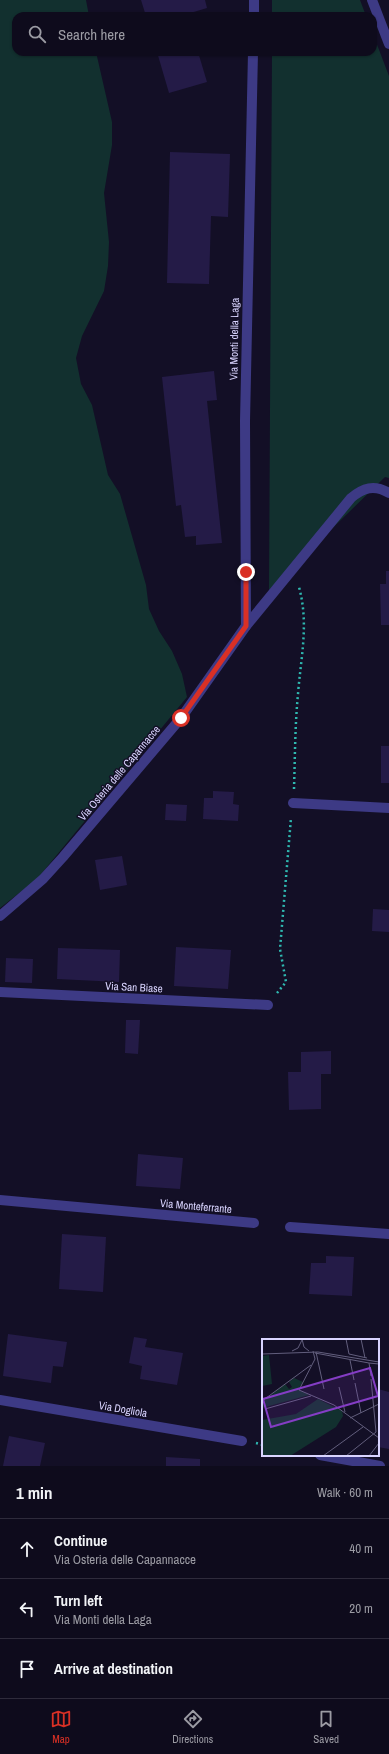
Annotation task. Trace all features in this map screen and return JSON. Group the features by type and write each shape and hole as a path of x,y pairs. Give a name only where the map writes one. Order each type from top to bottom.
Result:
{"street":[{"path":"254,0 254,12"},
{"path":"372,0 377,12"},
{"path":"377,13 389,44"},
{"name":"Via Monti della Laga","path":"246,626 245,421 253,56"},
{"name":"Via Osteria delle Capannacce","path":"0,916 43,879 64,857 181,718 246,626 351,498 361,490 371,487 389,493"},
{"path":"293,803 389,808"},
{"name":"Via San Biase","path":"0,992 268,1005"},
{"name":"Via Monteferrante","path":"0,1200 254,1224"},
{"path":"290,1227 389,1234"},
{"name":"Via Dogliola","path":"0,1400 242,1441"},
{"path":"325,1456 380,1466"}],"green space":[{"path":"0,0 86,0 88,12 12,12 12,56 97,56 112,122 112,145 104,193 109,242 108,266 104,291 82,336 76,358 81,384 92,405 108,475 120,494 146,585 149,609 159,631 172,651 182,674 187,697 37,879 0,908"},
{"path":"272,0 360,0 364,12 272,12"},
{"path":"377,44 389,76 389,478 385,477 269,590 272,56 377,56"}],"building":[{"path":"141,0 205,0 207,8 194,12 145,12"},
{"path":"158,56 199,56 207,82 169,93"},
{"path":"170,152 230,154 228,217 211,216 209,284 167,283"},
{"path":"214,371 217,400 207,401 222,543 196,545 196,536 185,537 181,505 176,506 162,377"},
{"path":"386,571 389,571 389,625 381,625 380,584 386,584"},
{"path":"381,746 389,746 389,783 381,783"},
{"path":"213,791 234,792 233,804 239,805 238,821 203,819 204,798 213,798"},
{"path":"166,804 187,805 186,821 165,820"},
{"path":"122,856 127,885 100,890 95,860"},
{"path":"373,909 389,910 389,932 372,931"},
{"path":"176,947 231,950 228,989 174,986"},
{"path":"58,948 120,950 119,982 57,979"},
{"path":"6,958 33,959 32,983 5,982"},
{"path":"126,1020 140,1020 138,1054 125,1053"},
{"path":"331,1051 331,1074 321,1074 321,1109 289,1110 288,1072 301,1072 301,1052"},
{"path":"138,1154 183,1158 180,1189 136,1186"},
{"path":"62,1234 106,1237 103,1292 59,1289"},
{"path":"326,1256 354,1257 352,1296 309,1294 311,1263 326,1263"},
{"path":"8,1334 67,1342 63,1367 53,1366 51,1383 3,1376"},
{"path":"134,1337 147,1339 145,1347 183,1353 177,1385 140,1379 142,1366 129,1363"},
{"path":"379,1389 389,1392 389,1449 379,1447"},
{"path":"9,1436 45,1443 40,1466 3,1466"},
{"path":"166,1457 200,1459 200,1466 166,1466"}],"route":[{"path":"181,718 246,626 246,572"}]}
